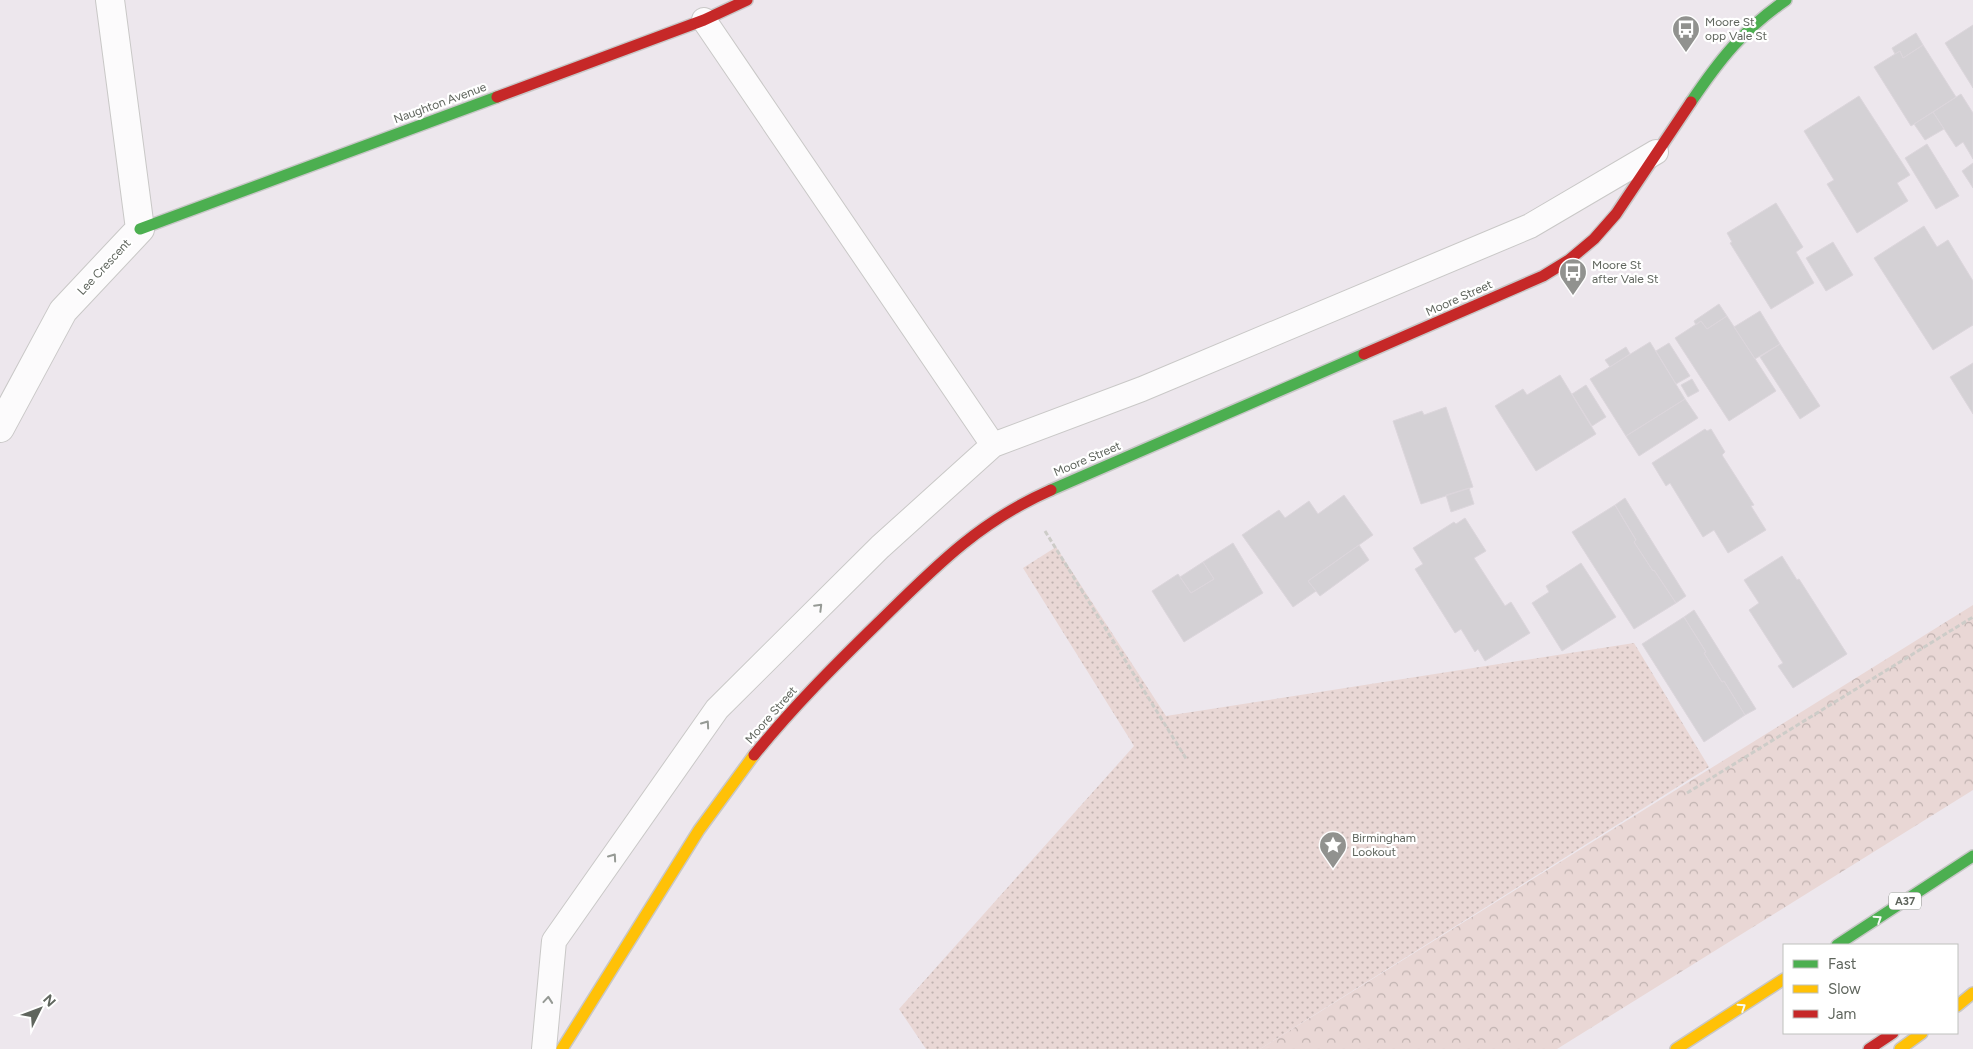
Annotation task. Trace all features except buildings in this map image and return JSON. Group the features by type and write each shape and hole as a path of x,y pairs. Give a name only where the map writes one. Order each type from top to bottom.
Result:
{"main road":[{"name":"Naughton Avenue","path":"140,229 704,20 747,0"},
{"name":"Moore Street","path":"562,1049 699,830 738,776 779,724 839,661 947,556 986,524 1026,501 1543,276 1570,260 1594,239 1616,214 1712,70 1736,41 1770,11 1786,0"},
{"name":"A37","path":"1839,944 1973,856"},
{"path":"1676,1049 1783,980"},
{"path":"1958,990 1973,980"},
{"path":"1958,1005 1973,993"},
{"path":"1667,1049 1701,1034"},
{"path":"1868,1049 1891,1034"},
{"path":"1900,1049 1921,1034"}],"street":[{"name":"Lee Crescent","path":"0,428 63,311 140,229 110,0"}],"lane":[{"path":"704,20 993,445"},
{"path":"544,1049 554,941 717,709 880,547 993,445 1142,389 1530,226 1656,152"}],"path":[{"path":"1026,501 1186,760"},
{"path":"1687,793 1973,616"}],"green space":[{"path":"1056,547 1166,716 1634,643 1709,767 1260,1049 926,1049 899,1009 1134,746 1023,568"},
{"path":"1973,605 1973,790 1557,1049 1260,1049"}],"traffic: fast":[{"path":"1691,102 1733,46 1757,23 1786,0"},
{"path":"140,229 497,97"},
{"path":"1051,490 1364,354"},
{"path":"1839,944 1973,856"}],"traffic: slow":[{"path":"562,1049 699,830 754,755"},
{"path":"1676,1049 1783,980"},
{"path":"1958,1005 1973,993"},
{"path":"1900,1049 1921,1034"}],"traffic: jam":[{"path":"497,97 704,20 747,0"},
{"path":"1364,354 1543,276 1569,260 1594,239 1616,214 1691,102"},
{"path":"754,755 783,720 830,671 938,565 1001,517 1051,490"},
{"path":"1869,1049 1892,1034"}],"place":[{"name":"Moore St opp Vale St","path":"1686,53"},
{"name":"Moore St after Vale St","path":"1573,296"},
{"name":"Birmingham Lookout","path":"1333,869"}]}
